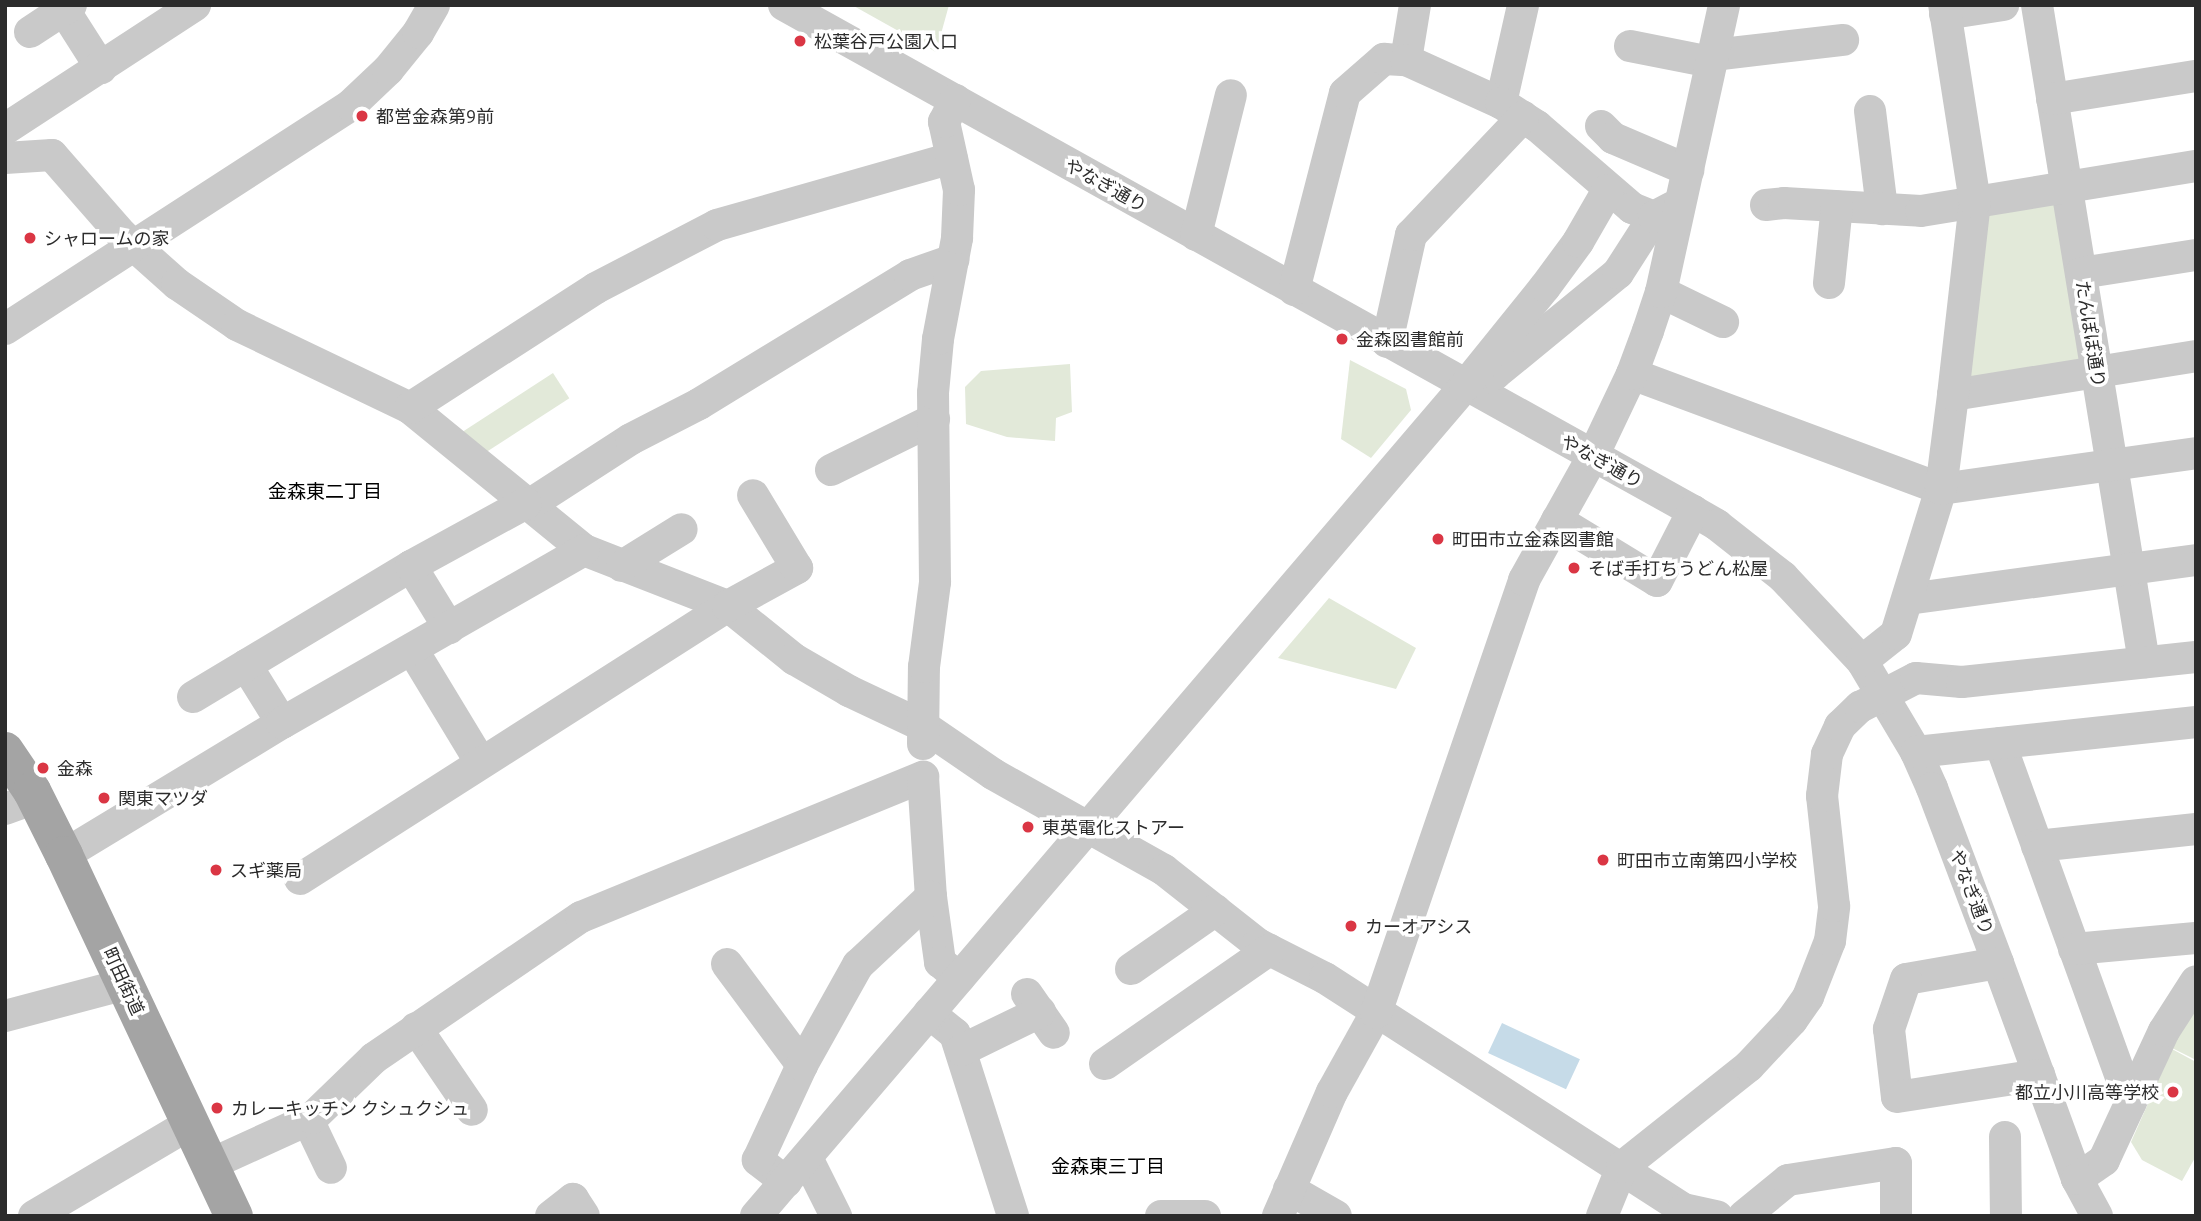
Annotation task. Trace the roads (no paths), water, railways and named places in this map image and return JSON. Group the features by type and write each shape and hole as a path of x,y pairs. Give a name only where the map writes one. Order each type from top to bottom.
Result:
{"main road":[{"name":"町田街道","path":"5,751 21,804 64,855 234,1216"}],"street":[{"path":"5,129 195,5"},
{"path":"5,329 136,247 351,105 388,70 418,33 434,5"},
{"name":"やなぎ通り","path":"784,5 1693,511 1717,525 1783,577 1862,662 1916,752 1998,963 2077,1179 2097,1216"},
{"path":"1406,60 1415,5"},
{"path":"1387,342 1411,235 1512,110 1524,5"},
{"path":"1465,386 1495,374 1618,273 1668,210 1688,170 1724,5"},
{"path":"1862,662 1896,634 1941,489 1954,395 1975,202 1945,10 2003,5"},
{"name":"たんぽぽ通り","path":"2037,5 2144,663"},
{"path":"30,32 68,7 101,68"},
{"path":"1630,46 1712,59 1843,40"},
{"path":"1294,290 1345,93 1384,59 1406,60 1512,110 1632,208 1668,210"},
{"path":"2052,99 2196,76"},
{"path":"1196,235 1231,95"},
{"path":"955,100 944,122 959,190 953,260 938,339 934,419 935,582 924,667 923,777 931,897 940,962 959,978"},
{"path":"1870,111 1882,209"},
{"path":"1601,127 1613,138 1688,170"},
{"path":"5,158 52,155 122,235 177,284 237,326 410,408 584,550 728,606 794,659 849,691 923,726 993,775 1164,870 1269,950 1325,978 1376,1013 1622,1167 1681,1212 1717,1216"},
{"path":"410,408 596,288 717,225 952,158"},
{"path":"1766,205 1784,203 1921,211 2196,166"},
{"path":"756,1216 1465,386 1578,242 1608,190"},
{"path":"1829,283 1837,206"},
{"path":"1336,1216 1284,1202 1332,1092 1376,1013 1524,580 1593,456 1632,374 1661,292 1668,210"},
{"path":"2081,273 2196,255"},
{"path":"193,696 411,566 527,504 631,439 699,404 910,275 953,260"},
{"path":"1545,287 1579,306"},
{"path":"1661,292 1723,322"},
{"path":"1954,395 2196,356"},
{"path":"1632,374 1941,489 2112,467 2196,453"},
{"path":"831,470 934,419"},
{"path":"300,879 728,606 797,568 753,495"},
{"path":"1557,520 1657,581 1693,511"},
{"path":"622,566 682,529"},
{"path":"64,855 282,723 584,550"},
{"path":"1908,599 2196,560"},
{"path":"411,566 449,628"},
{"path":"412,649 481,763"},
{"path":"1602,1216 1622,1167 1749,1066 1793,1020 1808,997 1830,941 1834,906 1833,873 1822,796 1827,754 1840,726 1860,707 1916,678 1962,682 2196,657"},
{"path":"246,665 282,723"},
{"path":"1916,752 2196,722"},
{"path":"2000,743 2130,1103"},
{"path":"211,1164 308,1120 374,1058 581,917 923,777"},
{"path":"2037,846 2196,829"},
{"path":"786,1182 758,1160 802,1065 858,965 931,897"},
{"path":"1131,969 1216,910"},
{"path":"2074,949 2196,938"},
{"path":"1105,1064 1269,950"},
{"path":"1998,963 1906,979 1889,1029 1898,1097 2039,1075"},
{"path":"727,964 802,1065"},
{"path":"2077,1179 2104,1160 2164,1031 2196,981"},
{"path":"5,1016 126,984"},
{"path":"929,1013 956,1034 1013,1216"},
{"path":"962,1050 1041,1013"},
{"path":"416,1028 457,1100"},
{"path":"308,1120 331,1168"},
{"path":"34,1216 191,1123"},
{"path":"2005,1138 2006,1216"},
{"path":"807,1158 836,1216"},
{"path":"1744,1216 1788,1180 1896,1163 1896,1216"},
{"path":"551,1216 573,1199 584,1216"},
{"path":"1161,1216 1205,1216"}],"water":[{"path":"1502,1023 1580,1059 1566,1089 1488,1053"}],"place":[{"name":"松葉谷戸公園入口","path":"800,41"},
{"name":"都営金森第9前","path":"362,116"},
{"name":"シャロームの家","path":"30,238"},
{"name":"金森図書館前","path":"1342,339"},
{"name":"町田市立金森図書館","path":"1438,539"},
{"name":"そば手打ちうどん松屋","path":"1574,568"},
{"name":"金森","path":"43,768"},
{"name":"関東マツダ","path":"104,798"},
{"name":"東英電化ストアー","path":"1028,827"},
{"name":"町田市立南第四小学校","path":"1603,860"},
{"name":"スギ薬局","path":"216,870"},
{"name":"カーオアシス","path":"1351,926"},
{"name":"都立小川高等学校","path":"2173,1092"},
{"name":"カレーキッチン クシュクシュ","path":"217,1108"}],"district":[{"name":"金森東二丁目","path":"325,492"},
{"name":"金森東三丁目","path":"1108,1167"}]}
